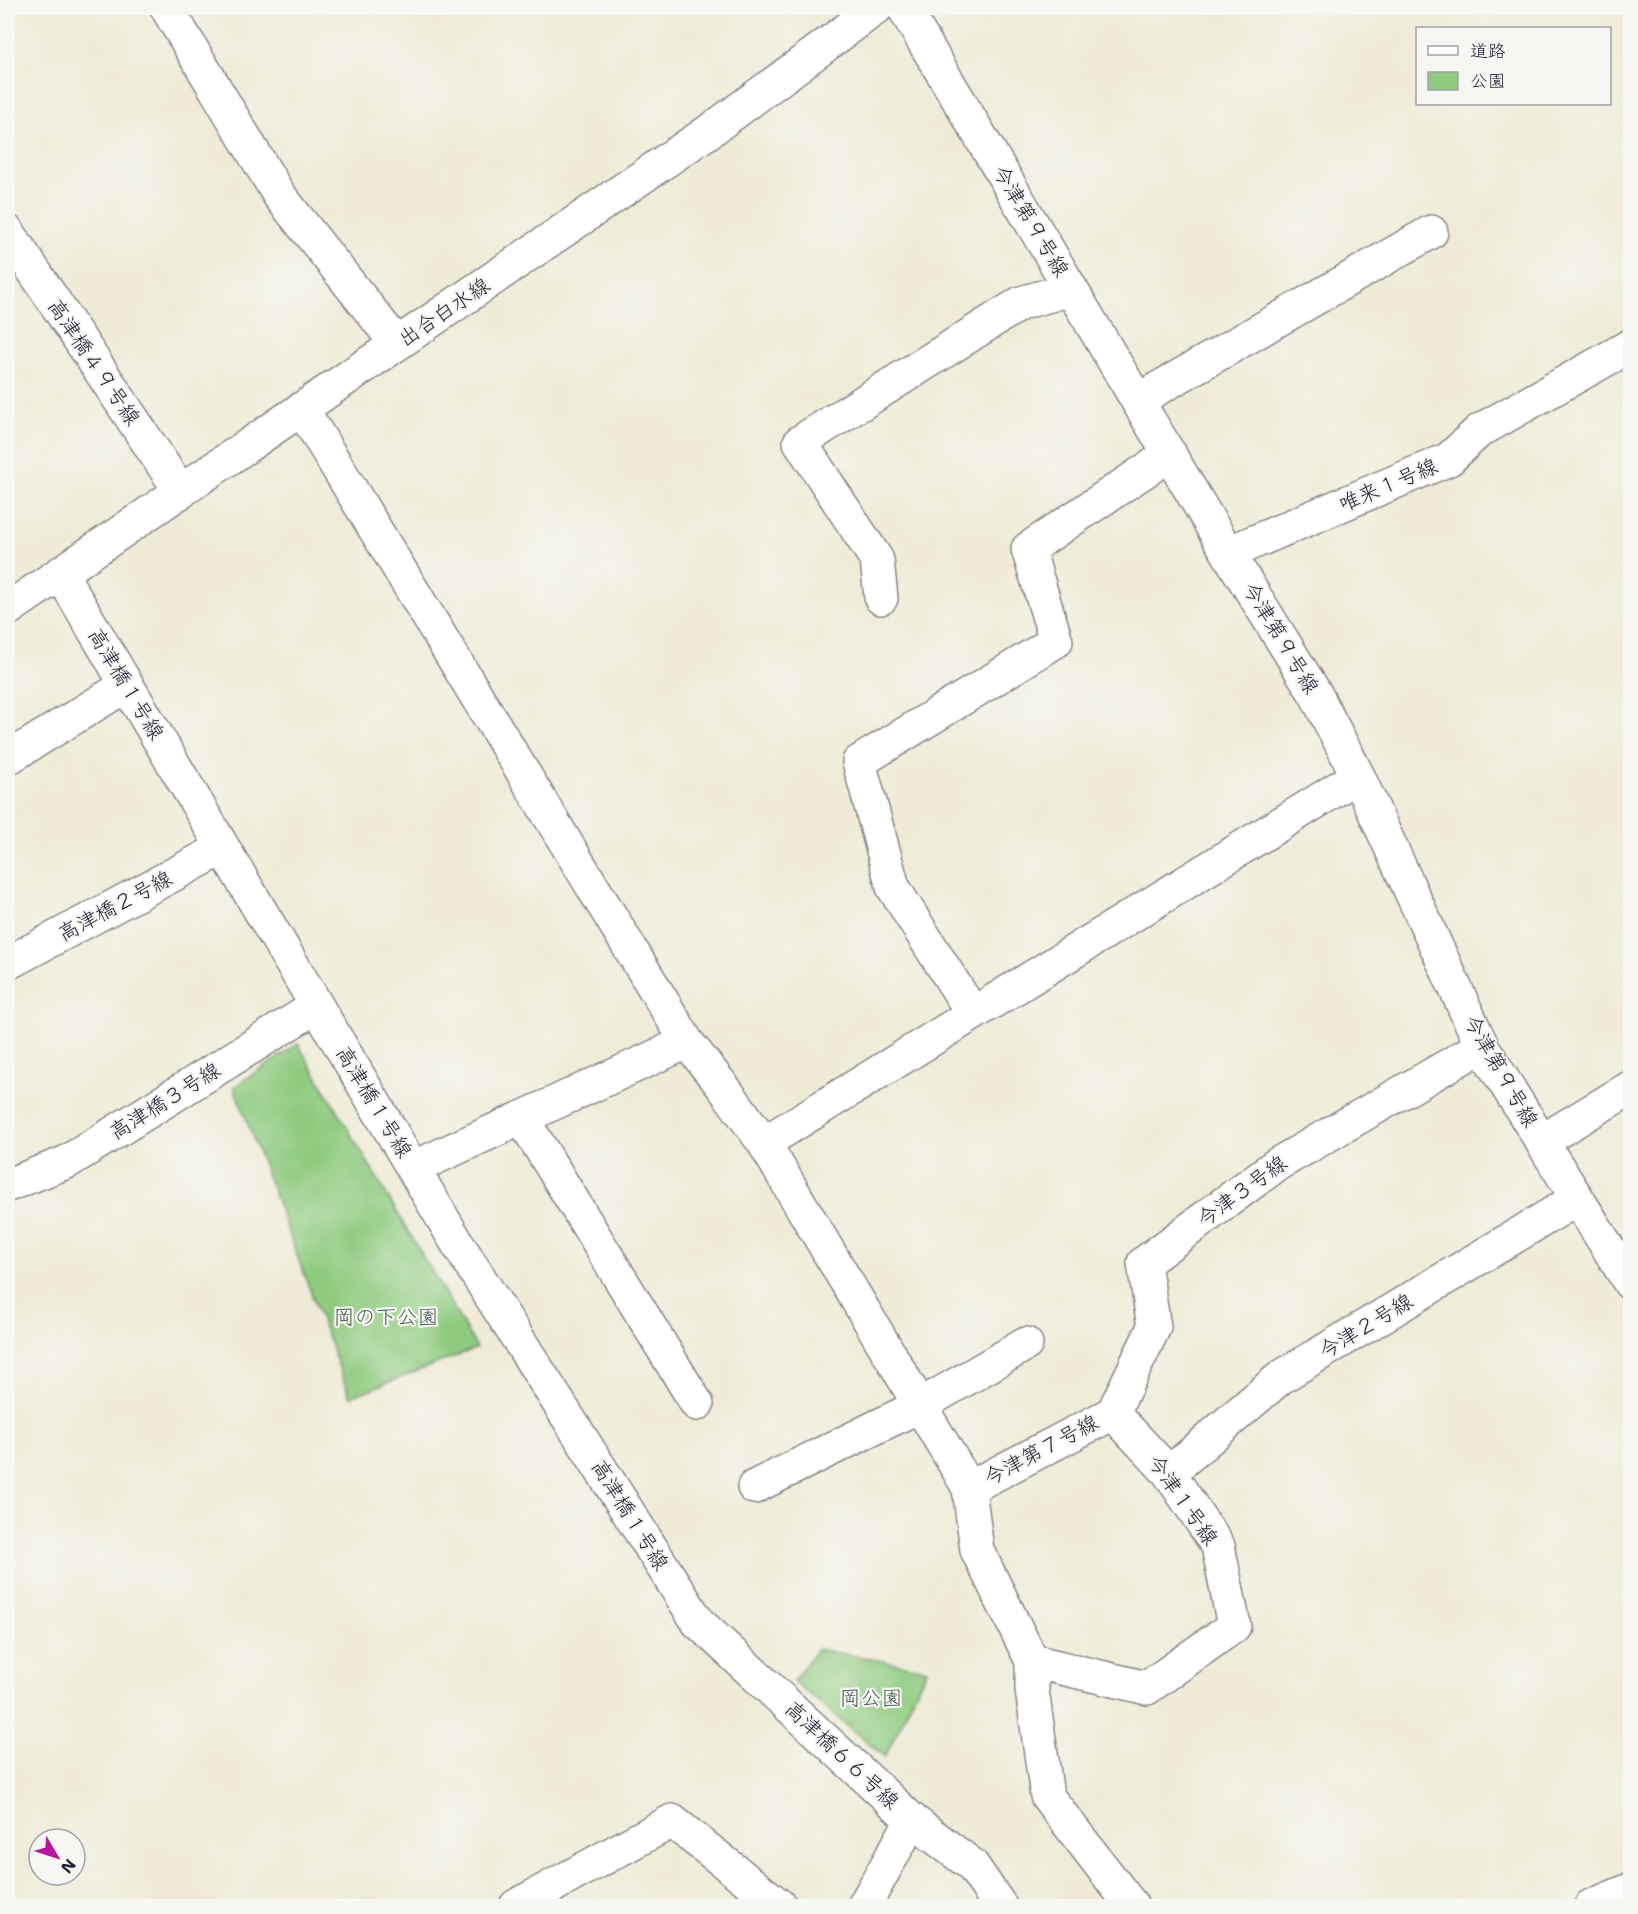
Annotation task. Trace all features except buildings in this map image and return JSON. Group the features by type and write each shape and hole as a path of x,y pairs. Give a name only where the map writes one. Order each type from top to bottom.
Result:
{"street":[{"path":"167,8 279,195 397,344"},
{"name":"出合白水線","path":"8,609 711,130 876,8"},
{"name":"今津第９号線","path":"904,8 1228,553 1315,693 1358,776 1482,1046 1630,1283"},
{"name":"高津橋４９号線","path":"8,232 181,492"},
{"path":"1138,400 1431,232"},
{"path":"880,598 877,560 800,442 1022,303 1071,289"},
{"name":"唯来１号線","path":"1228,553 1449,459 1479,431 1630,346"},
{"path":"302,409 687,1042 764,1143 969,1488 977,1550 1032,1661 1032,1690 1047,1796 1132,1906"},
{"path":"973,1014 893,886 860,762 1056,641 1028,549 1170,454"},
{"name":"高津橋１号線","path":"61,574 465,1256 698,1623"},
{"path":"8,758 127,684"},
{"path":"764,1143 1358,776"},
{"name":"高津橋２号線","path":"8,963 223,848"},
{"name":"高津橋３号線","path":"8,1185 67,1162 317,1006"},
{"path":"413,1168 687,1042"},
{"name":"今津３号線","path":"1113,1413 1154,1327 1144,1263 1276,1165 1482,1046"},
{"path":"1542,1141 1630,1088"},
{"path":"522,1118 697,1404"},
{"name":"今津２号線","path":"1169,1473 1281,1377 1578,1198"},
{"path":"754,1487 921,1405 1026,1344"},
{"name":"今津１号線","path":"1032,1661 1146,1688 1234,1626 1218,1546 1169,1473 1113,1413"},
{"name":"今津第７号線","path":"969,1488 1113,1413"},
{"name":"高津橋６６号線","path":"698,1623 912,1820 864,1906"},
{"path":"912,1820 972,1865 1000,1906"},
{"path":"516,1906 672,1821 780,1906"},
{"path":"1590,1906 1630,1890"}],"green space":[{"name":"岡の下公園","path":"298,1044 477,1348 350,1397 234,1087"},
{"name":"岡公園","path":"817,1649 927,1669 885,1757 793,1681"}]}
